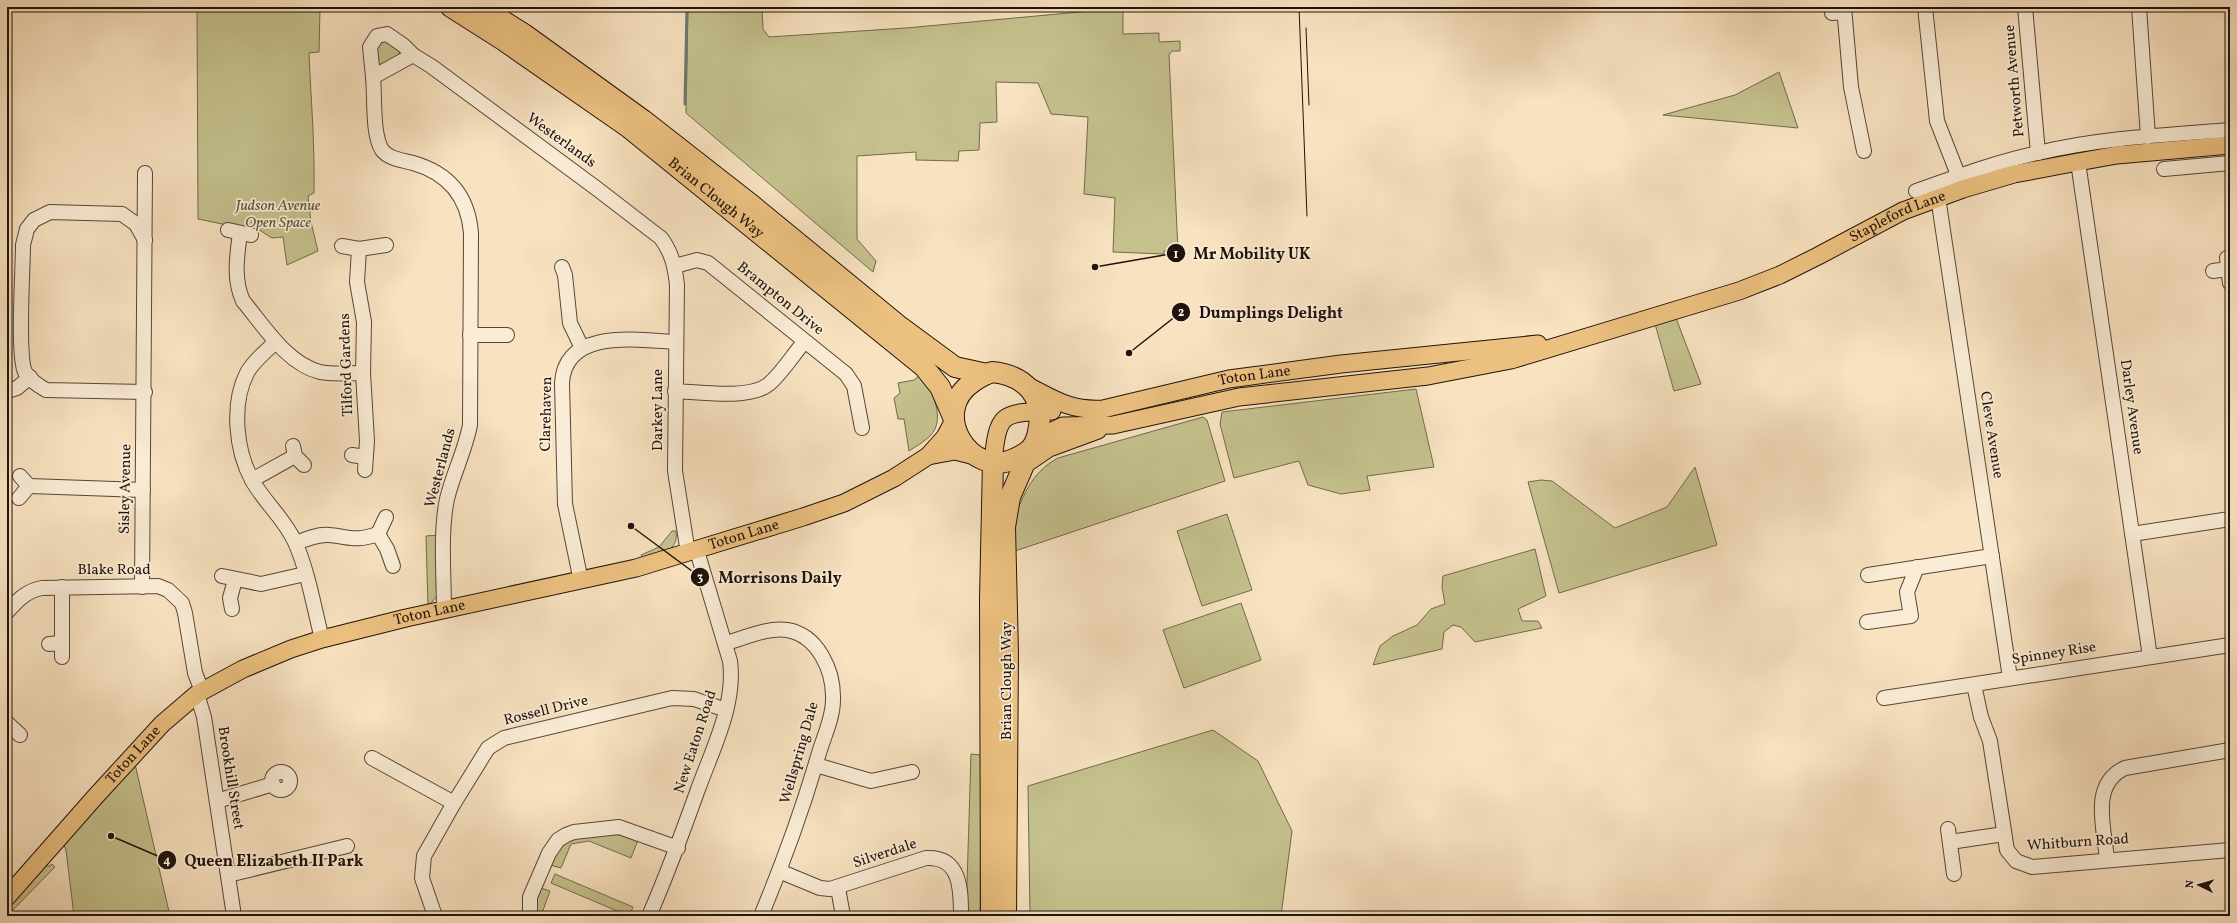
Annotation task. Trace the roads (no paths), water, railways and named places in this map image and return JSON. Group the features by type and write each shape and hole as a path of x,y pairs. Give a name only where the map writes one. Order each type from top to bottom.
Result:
{"highway":[{"name":"Brian Clough Way","path":"451,7 503,40 628,127 924,367 940,387 959,437 984,459 990,599 991,916"},
{"name":"Brian Clough Way","path":"481,7 524,34 643,120 753,206 898,325 954,367 987,374 1004,373 1016,378 1028,386"},
{"path":"953,419 956,403 960,393 966,386 987,374"},
{"path":"1028,386 1040,411"},
{"name":"Brian Clough Way","path":"1006,916 1008,653 1005,527 1007,510 1021,471 1032,449 1040,424 1040,411"},
{"path":"984,459 1012,460 1032,449"}],"main road":[{"name":"Stapleford Lane","path":"1485,365 1511,360 1577,338 1670,312 1762,282 1818,256 1897,213 1938,197 1961,183 2118,155 2230,145"},
{"name":"Stapleford Lane","path":"1488,348 1548,343 1577,338"},
{"name":"Toton Lane","path":"1028,386 1061,404 1082,410 1103,408 1229,379 1488,348"},
{"name":"Toton Lane","path":"1032,449 1048,433 1064,426 1114,425 1239,397 1418,377 1485,365"},
{"path":"984,459 1003,420 1016,413 1082,410"},
{"name":"Toton Lane","path":"7,898 126,762 162,724 200,692 243,669 291,649 322,639 444,610 636,568 693,552 844,503 894,478 928,456 942,441 953,419"},
{"path":"1021,471 1030,460 1049,448 1114,425"},
{"name":"Toton Lane","path":"928,456 955,451 984,459"}],"street":[{"path":"1925,7 1937,121 1961,183"},
{"name":"Petworth Avenue","path":"2025,7 2038,152"},
{"path":"2139,7 2148,137"},
{"path":"1840,11 1851,87 1866,142"},
{"name":"Westerlands","path":"444,610 446,511 448,498 470,425 471,233 468,212 461,196 443,177 425,167 388,156 382,149 376,129 374,77 370,47 374,39 380,33 393,37 413,55 438,71 649,228 666,245 675,266"},
{"path":"374,77 413,55"},
{"name":"Stapleford Lane","path":"1916,191 1961,183 2038,152 2148,137 2230,130"},
{"name":"Darley Avenue","path":"2078,162 2150,657"},
{"path":"2165,171 2230,163"},
{"name":"Sisley Avenue","path":"142,587 145,392 145,173"},
{"name":"Cleve Avenue","path":"1938,197 2010,678"},
{"name":"Sisley Avenue","path":"30,377 25,373 22,353 23,245 27,229 34,220 50,212 122,214 136,224 145,242"},
{"path":"240,233 236,264 240,293 243,301 275,342 293,359 320,371 333,373 363,373"},
{"path":"342,246 359,249 386,245"},
{"name":"Tilford Gardens","path":"359,249 357,282 364,322 363,373 367,441 361,460"},
{"name":"Brampton Drive","path":"675,266 698,260 708,263 804,342 860,384 862,428"},
{"path":"2213,271 2227,263 2230,283"},
{"name":"Darkey Lane","path":"675,266 677,285 675,342 675,471 693,552"},
{"path":"562,267 565,275 569,318 582,348 611,340 675,342"},
{"path":"470,335 507,335"},
{"path":"275,342 252,365 247,374 239,403 239,435 243,458 252,480 281,517 296,543 322,639"},
{"path":"675,391 744,393 761,389 772,381 804,342"},
{"name":"Clarehaven","path":"581,581 565,504 562,383 564,371 569,361 582,348"},
{"path":"7,391 17,388 30,377 39,387 53,391 145,392"},
{"path":"252,480 297,456"},
{"path":"19,498 24,481 144,490"},
{"path":"296,543 320,535 359,540 378,534 386,517"},
{"path":"2132,534 2230,519"},
{"path":"378,534 387,549 393,566"},
{"name":"New Eaton Road","path":"649,916 678,848 726,710 732,679 726,643 693,552"},
{"path":"1875,570 1917,567 1992,556"},
{"path":"1867,622 1911,616 1907,592 1917,567"},
{"path":"232,609 229,578 261,584 305,574"},
{"name":"Blake Road","path":"7,612 22,596 30,591 62,587 158,586 168,590 182,604 186,613 195,673 200,692"},
{"path":"58,648 62,587"},
{"name":"Wellspring Dale","path":"726,643 779,629 802,635 814,644 819,651 831,682 833,702 816,765 779,871 761,916"},
{"name":"Spinney Rise","path":"1884,698 2230,645"},
{"name":"Whitburn Road","path":"1974,685 1990,741 2004,834 2010,857 2026,866 2230,850"},
{"name":"Brookhill Street","path":"200,692 234,916"},
{"name":"Rossell Drive","path":"435,916 422,878 422,870 429,846 482,757 495,742 504,738 672,698 694,699 726,710"},
{"path":"2107,859 2102,800 2104,788 2111,777 2125,768 2230,750"},
{"path":"372,758 454,803"},
{"path":"816,765 871,781 912,772"},
{"path":"216,800 273,784"},
{"path":"530,916 530,897 549,853 558,840 566,835 574,832 619,827 678,848"},
{"path":"1954,874 1949,836 2004,834"},
{"path":"228,875 347,846"},
{"name":"Silverdale","path":"779,871 823,889 838,888 926,858 938,858 950,865 959,881 961,916"},
{"path":"838,888 843,916"}],"waterway":[{"path":"685,104 687,7"}],"tram line":[{"path":"1299,7 1307,216"},
{"path":"1306,28 1309,105"}],"place":[{"name":"Mr Mobility UK","path":"1095,267"},
{"name":"Dumplings Delight","path":"1129,353"},
{"name":"Morrisons Daily","path":"631,526"},
{"name":"Queen Elizabeth II Park","path":"111,836"}],"park label":[{"name":"Judson Avenue Open Space","path":"278,214"}]}
